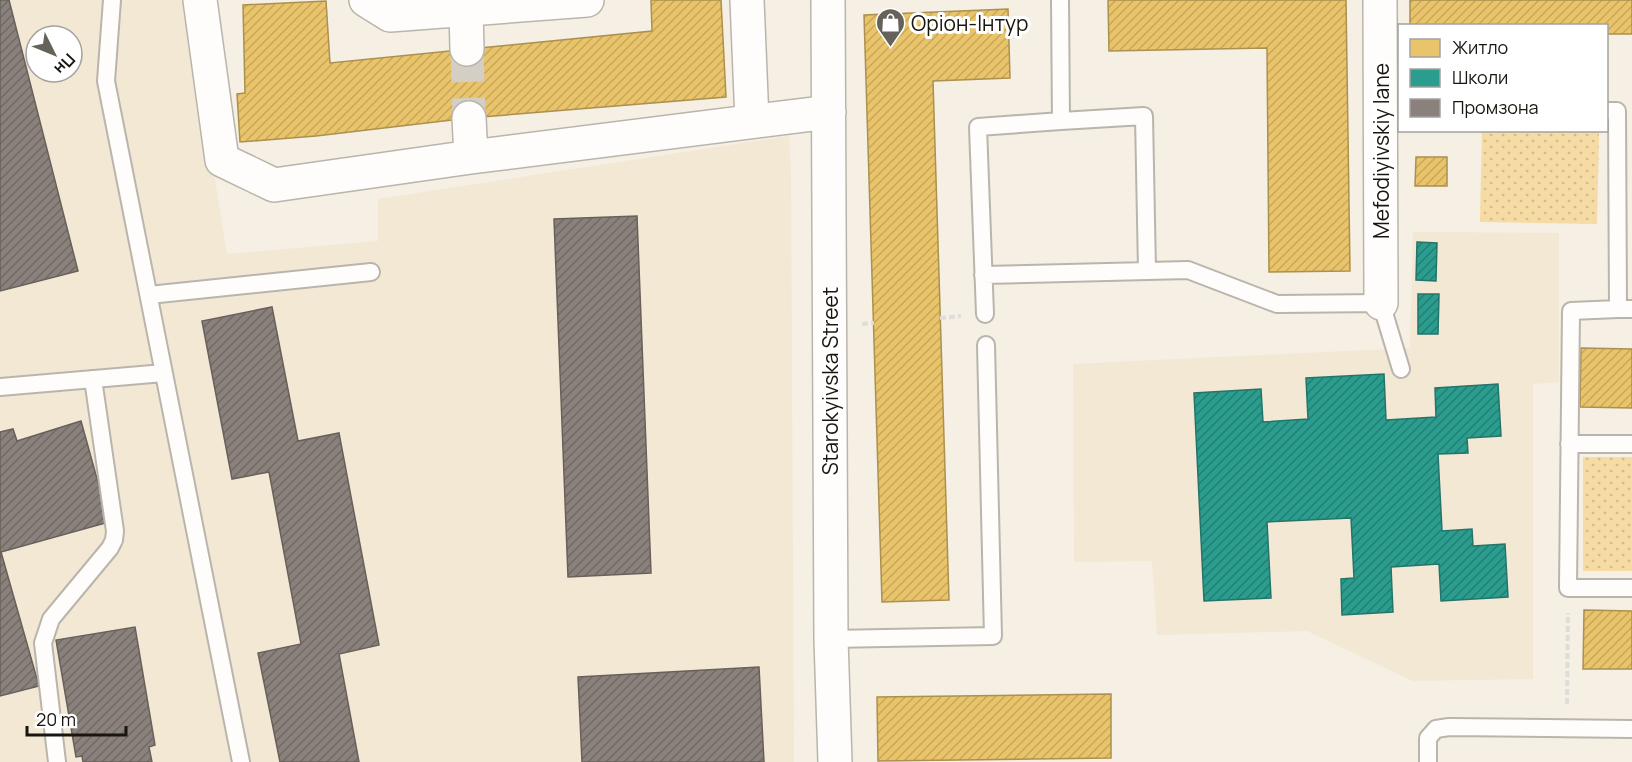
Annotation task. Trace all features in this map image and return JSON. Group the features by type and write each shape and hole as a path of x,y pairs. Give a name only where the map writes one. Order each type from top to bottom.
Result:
{"street":[{"path":"200,0 222,160 274,185 829,111"},
{"path":"366,0 390,15 587,0"},
{"path":"747,0 752,121"},
{"name":"Starokyivska Street","path":"828,0 831,639 835,762"},
{"name":"Mefodiyivskiy lane","path":"1380,0 1390,108 1381,303"},
{"path":"465,10 467,49"},
{"path":"469,118 471,157"}],"lane":[{"path":"112,0 106,81 241,762"},
{"path":"1060,0 1061,121"},
{"path":"1608,111 1617,111 1625,309 1571,311 1568,588 1632,588"},
{"path":"984,314 978,127 1144,116 1147,271"},
{"path":"983,275 1188,270 1277,304 1381,303 1401,369"},
{"path":"149,295 371,272"},
{"path":"831,639 993,636 986,345"},
{"path":"0,387 164,373"},
{"path":"57,762 43,643 45,632 51,619 110,548 115,531 93,379"},
{"path":"1569,444 1632,444"},
{"path":"1428,762 1428,738 1436,729 1449,727 1632,729"}],"path":[{"path":"1567,729 1568,588"}],"shaded area":[{"path":"0,0 186,0 227,254 378,241 378,199 789,136 794,762 0,762"},
{"path":"1482,132 1599,132 1597,224 1480,222"},
{"path":"1413,232 1559,233 1559,382 1533,384 1533,679 1413,681 1307,631 1157,635 1152,561 1074,562 1073,364 1410,348"},
{"path":"1583,457 1632,457 1632,571 1583,571"}],"building: Житло":[{"path":"651,0 721,0 726,97 469,118 316,136 240,142 237,94 245,93 243,5 326,1 330,63 652,31"},
{"path":"1108,0 1346,0 1350,271 1269,272 1267,48 1109,51"},
{"path":"1410,0 1632,0 1632,34 1608,34 1608,24 1410,24"},
{"path":"1008,9 1010,78 933,81 949,600 882,602 864,15"},
{"path":"1416,157 1447,157 1447,186 1415,186"},
{"path":"1581,348 1632,349 1632,408 1580,407"},
{"path":"1584,610 1632,611 1632,669 1583,669"},
{"path":"1111,694 1111,758 878,761 877,697"}],"building: Школи":[{"path":"1417,242 1437,243 1436,281 1416,280"},
{"path":"1418,294 1439,294 1438,334 1418,334"},
{"path":"1384,374 1386,420 1436,417 1435,388 1498,384 1501,436 1467,438 1468,453 1438,454 1442,531 1472,529 1473,546 1505,544 1508,597 1441,601 1439,564 1391,567 1393,612 1342,615 1341,579 1354,578 1351,518 1267,522 1271,598 1204,601 1194,393 1261,389 1263,422 1308,419 1306,378"}],"building: Промзона":[{"path":"0,0 9,0 24,59 24,84 30,84 78,271 0,291"},
{"path":"637,216 651,573 568,577 554,219"},
{"path":"272,307 298,441 339,433 379,645 339,654 359,762 280,762 258,653 301,644 269,472 232,479 202,321"},
{"path":"81,421 109,522 1,552 39,686 0,696 0,432 13,429 17,441"},
{"path":"135,627 155,745 149,747 152,762 83,762 82,756 76,757 56,640"},
{"path":"759,667 764,762 582,762 578,677"}],"tunnel":[{"path":"467,49 469,118"}],"place":[{"name":"Оріон-Інтур","path":"890,48"}]}
